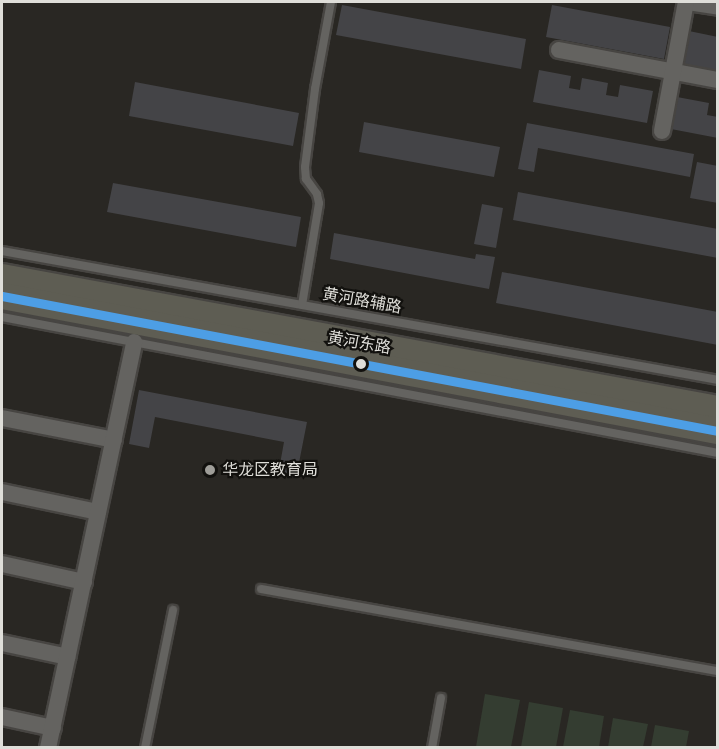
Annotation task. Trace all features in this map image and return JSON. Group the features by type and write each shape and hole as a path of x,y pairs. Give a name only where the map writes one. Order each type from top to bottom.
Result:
{"main road":[{"name":"黄河东路","path":"2,277 717,409"},
{"name":"黄河东路","path":"2,296 717,431"}],"street":[{"path":"662,131 687,2 717,7"},
{"path":"559,50 717,80"},
{"path":"48,747 134,342"},
{"path":"2,418 114,440"},
{"path":"2,492 98,512"},
{"path":"2,564 84,582"},
{"path":"2,643 68,657"},
{"path":"2,717 52,728"}],"lane":[{"path":"302,305 318,203 317,194 306,179 305,167 315,89 331,2"},
{"name":"黄河路辅路","path":"2,251 717,380"},
{"path":"2,317 717,453"},
{"path":"261,588 717,671"},
{"path":"145,747 173,610"},
{"path":"432,747 441,698"}],"green space":[{"path":"485,694 520,700 511,747 476,747"},
{"path":"529,702 563,708 556,747 521,747"},
{"path":"570,710 604,716 599,747 563,747"},
{"path":"613,718 648,724 643,747 608,747"},
{"path":"655,725 689,731 686,747 651,747"}],"building":[{"path":"342,5 526,39 521,69 336,35"},
{"path":"552,5 670,27 664,59 546,37"},
{"path":"689,31 718,37 718,70 683,64"},
{"path":"539,70 571,76 569,88 580,90 582,78 608,83 606,95 618,97 620,85 653,91 647,123 533,102"},
{"path":"135,82 299,113 293,146 129,116"},
{"path":"677,97 709,103 707,115 718,117 718,138 671,129"},
{"path":"364,122 500,147 494,177 359,152"},
{"path":"527,123 694,154 690,177 538,148 534,172 518,169"},
{"path":"697,162 718,166 718,203 690,198"},
{"path":"113,183 301,217 296,247 107,212"},
{"path":"518,192 718,229 718,258 513,220"},
{"path":"482,204 503,208 496,248 474,244"},
{"path":"334,233 475,259 476,254 495,257 489,289 330,259"},
{"path":"502,272 718,312 718,345 496,303"},
{"path":"139,390 307,422 296,478 278,475 284,442 155,417 149,448 129,444"}],"transit line":[{"path":"2,296 718,431"}],"place":[{"name":"华龙区教育局","path":"210,470"}]}
